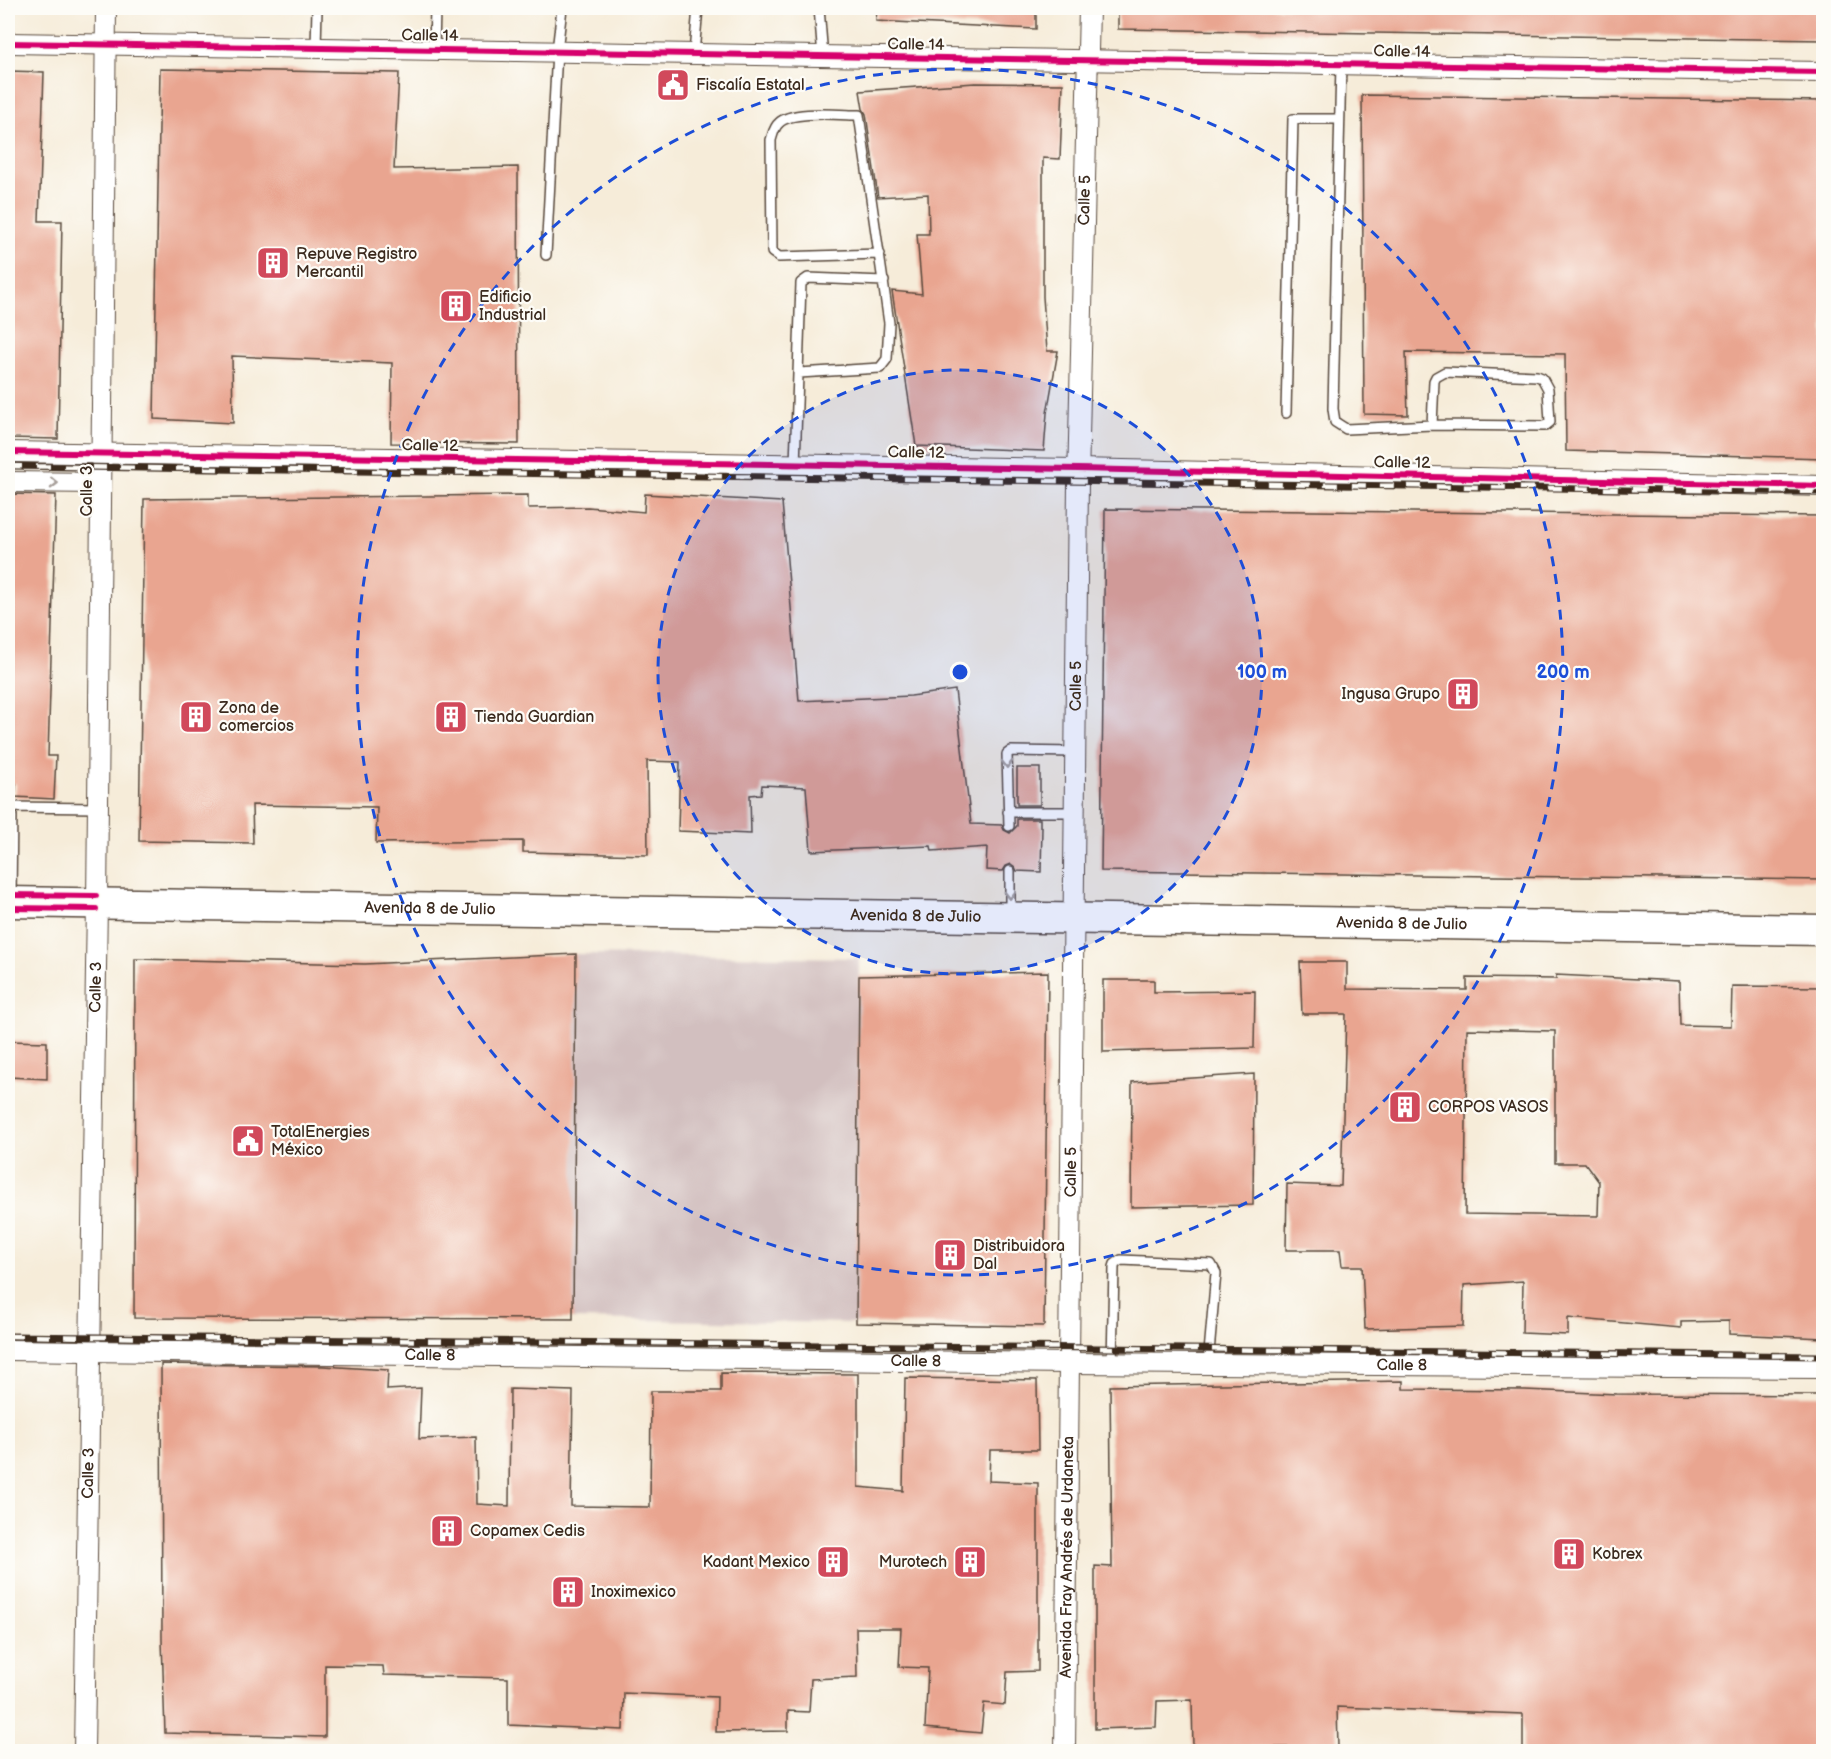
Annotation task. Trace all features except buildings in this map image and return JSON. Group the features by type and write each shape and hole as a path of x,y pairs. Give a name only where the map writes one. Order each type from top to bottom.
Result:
{"main road":[{"name":"Avenida 8 de Julio","path":"9,902 1824,930"}],"street":[{"name":"Calle 3","path":"84,1752 97,903 106,8"},
{"name":"Calle 5","path":"1069,1363 1078,469 1089,8"},
{"name":"Calle 14","path":"8,43 1824,72"},
{"name":"Calle 12","path":"8,453 1078,469 1824,486"},
{"path":"8,482 100,483"},
{"name":"Calle 8","path":"8,1350 1069,1363 1824,1368"},
{"name":"Avenida Fray Andrés de Urdaneta","path":"1065,1752 1069,1363"}],"lane":[{"path":"316,48 317,8"},
{"path":"434,50 435,8"},
{"path":"546,255 557,51 562,8"},
{"path":"694,53 698,8"},
{"path":"819,8 824,57"},
{"path":"1341,64 1333,416 1335,422 1346,429 1432,425 1545,426 1550,422 1548,389 1542,378 1537,376 1440,374 1436,376 1433,386 1432,425"},
{"path":"799,373 876,370 883,366 887,359 889,323 884,281 880,254 859,115 792,116 781,121 774,129 771,140 772,252 779,257 880,254"},
{"path":"1286,413 1293,119 1339,119"},
{"path":"795,465 803,281 807,278 884,281"},
{"path":"1009,826 1006,757 1008,753 1075,752"},
{"path":"9,902 10,807 98,808"},
{"path":"1008,812 1075,812"},
{"path":"1010,871 1010,918"},
{"path":"1112,1363 1114,1264 1120,1260 1211,1264 1216,1273 1208,1364"}],"shaded area":[{"path":"576,954 859,958 856,1323 573,1319"}],"railway":[{"path":"8,466 1824,492"},
{"path":"8,1336 1824,1356"}],"cycle path":[{"path":"8,43 1824,72"},
{"path":"8,452 1078,469 1824,486"},
{"path":"8,895 96,896"},
{"path":"8,908 96,909"}],"place":[{"name":"Fiscalía Estatal","path":"673,85"},
{"name":"Repuve Registro Mercantil","path":"273,263"},
{"name":"Edificio Industrial","path":"456,306"},
{"name":"Ingusa Grupo","path":"1463,694"},
{"name":"Zona de comercios","path":"196,717"},
{"name":"Tienda Guardian","path":"451,717"},
{"name":"CORPOS VASOS","path":"1405,1107"},
{"name":"TotalEnergies México","path":"248,1141"},
{"name":"Distribuidora Dal","path":"950,1255"},
{"name":"Copamex Cedis","path":"447,1531"},
{"name":"Kobrex","path":"1569,1554"},
{"name":"Kadant Mexico","path":"833,1562"},
{"name":"Murotech","path":"970,1562"},
{"name":"Inoximexico","path":"568,1592"}]}
